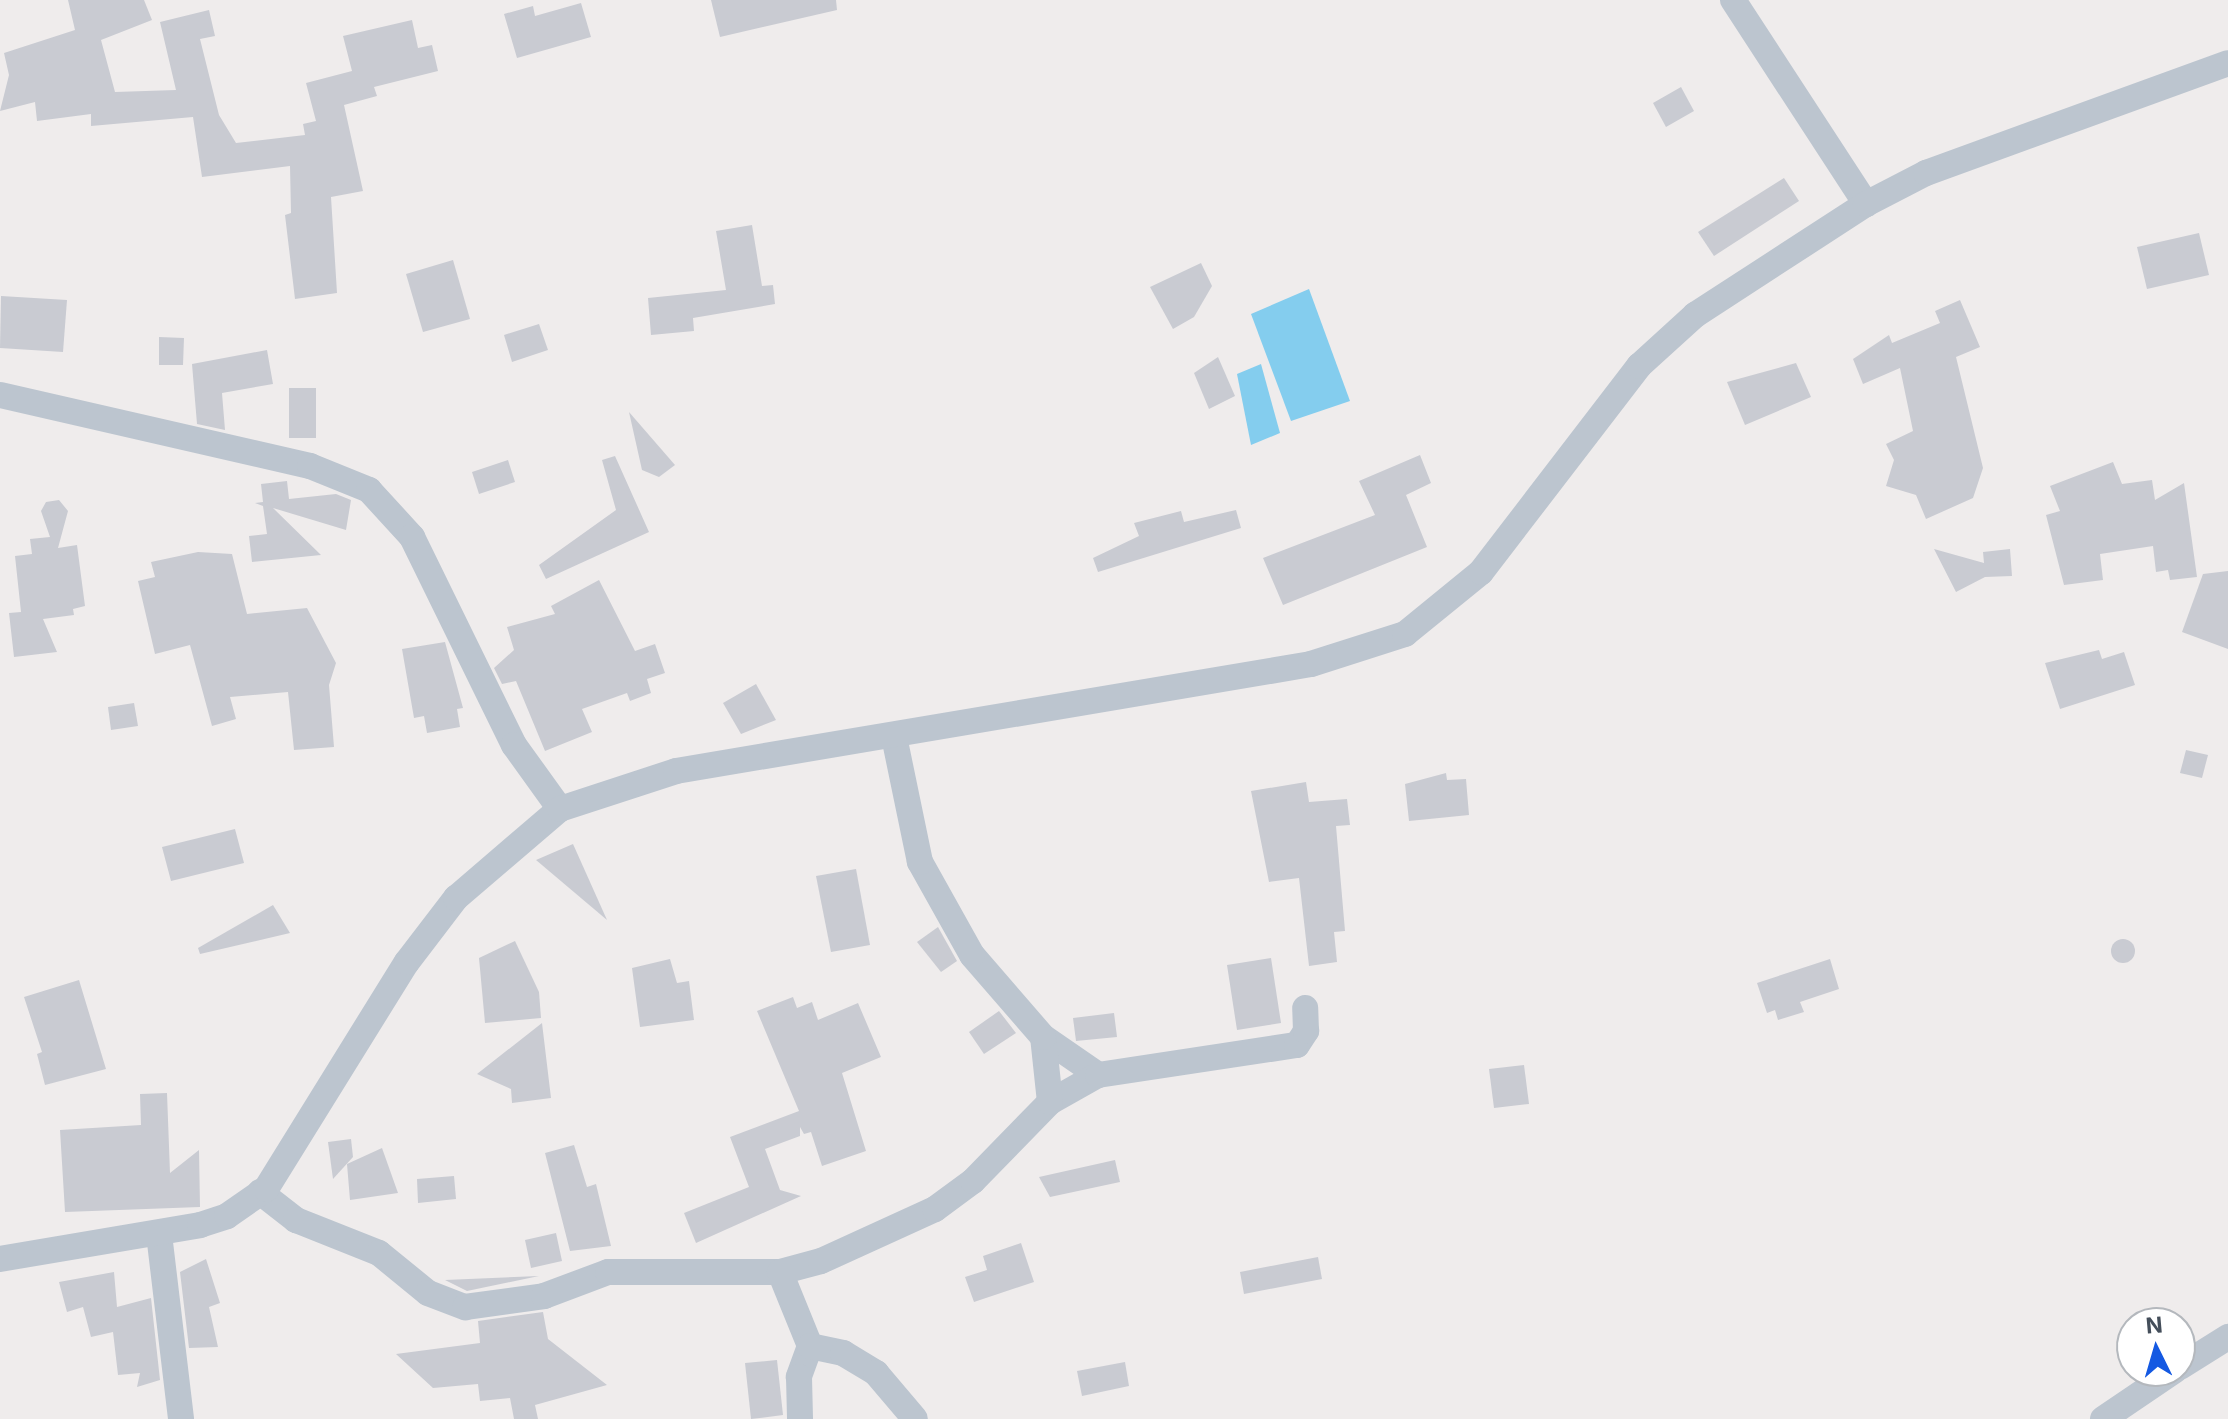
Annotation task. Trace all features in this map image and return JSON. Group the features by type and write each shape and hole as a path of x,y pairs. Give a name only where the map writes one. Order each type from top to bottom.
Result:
{"street":[{"path":"1733,0 1866,204"},
{"path":"0,1259 159,1234 227,1216 260,1192 282,1172 407,962 448,909 498,858 560,809 676,771 1311,664 1405,634 1481,572 1639,366 1695,315 1866,204 2068,118 2228,63"},
{"path":"0,395 310,466 369,490 412,537 514,745 560,809"},
{"path":"894,736 920,862 972,955 1043,1037 1098,1075"},
{"path":"260,1192 296,1220 379,1253 451,1305 501,1306 608,1272 780,1272 821,1261 935,1209 973,1181 1050,1102 1098,1075 1297,1045 1306,1031 1305,1008"},
{"path":"1043,1037 1050,1102"},
{"path":"159,1234 181,1419"},
{"path":"780,1272 810,1346 799,1377 800,1419"},
{"path":"2196,1357 2228,1337"},
{"path":"810,1346 843,1353 868,1368 893,1386 915,1419"},
{"path":"2117,1415 2153,1387"}],"water":[{"path":"1309,289 1350,401 1291,421 1251,314"},
{"path":"1261,364 1280,433 1251,445 1237,374"}],"building":[{"path":"68,0 144,0 152,20 101,40 115,92 176,90 160,22 209,10 215,36 200,39 219,115 236,143 305,135 303,124 316,121 306,83 352,71 343,36 412,20 418,48 432,45 438,71 374,87 377,96 344,105 363,191 331,197 337,293 295,299 285,215 291,213 290,166 202,177 193,117 91,126 91,114 37,121 35,102 0,111 9,75 4,53 75,30"},
{"path":"711,0 836,0 837,10 720,37"},
{"path":"581,3 591,37 517,58 504,14 533,6 535,16"},
{"path":"1681,87 1694,111 1666,127 1653,103"},
{"path":"1784,178 1799,201 1714,256 1698,232"},
{"path":"752,225 762,286 773,285 775,304 693,318 694,331 651,335 648,298 726,290 716,231"},
{"path":"2199,233 2209,275 2147,289 2137,247"},
{"path":"453,260 470,319 423,332 406,274"},
{"path":"1201,263 1212,286 1194,317 1173,329 1150,287"},
{"path":"1,296 67,300 63,352 0,348"},
{"path":"1960,300 1980,347 1956,357 1983,468 1973,498 1926,519 1916,495 1886,486 1894,460 1886,444 1913,431 1900,368 1863,384 1853,359 1889,335 1892,343 1940,323 1935,311"},
{"path":"539,324 548,350 512,362 504,335"},
{"path":"159,337 184,338 183,365 159,365"},
{"path":"267,350 273,384 222,393 225,430 197,424 192,364"},
{"path":"1218,357 1235,396 1209,409 1194,373"},
{"path":"1796,363 1811,397 1745,425 1727,382"},
{"path":"289,388 316,388 316,438 289,438"},
{"path":"629,412 675,465 659,477 642,470"},
{"path":"1420,455 1431,483 1406,495 1427,547 1283,605 1263,558 1375,515 1359,481"},
{"path":"615,456 649,532 546,579 539,565 616,510 602,460"},
{"path":"508,460 515,482 479,494 472,472"},
{"path":"2113,462 2122,484 2152,480 2155,500 2184,483 2197,577 2170,580 2168,570 2156,572 2153,546 2100,554 2103,580 2064,585 2046,515 2060,511 2050,486"},
{"path":"287,481 289,499 336,494 351,500 346,530 273,508 321,555 252,562 249,536 267,534 263,506 255,503 263,502 261,484"},
{"path":"59,500 68,511 58,548 77,545 85,606 73,609 74,615 43,619 57,652 14,657 9,613 21,612 15,556 32,554 30,539 50,537 41,511 46,502"},
{"path":"1236,510 1241,528 1098,572 1093,558 1139,536 1134,523 1181,511 1184,522"},
{"path":"1934,549 1984,563 1983,552 2010,549 2012,576 1985,577 1956,592"},
{"path":"198,552 232,554 247,614 307,608 336,663 329,685 334,747 294,750 288,692 230,697 236,719 212,726 190,645 155,654 138,581 155,577 151,562"},
{"path":"2228,571 2228,649 2182,632 2203,574"},
{"path":"599,580 635,651 655,644 665,673 647,679 651,693 630,701 627,693 582,709 592,732 545,751 516,681 502,684 494,668 514,650 507,627 555,614 551,606"},
{"path":"445,642 463,708 457,709 460,727 427,733 424,716 414,718 402,649"},
{"path":"2099,650 2102,659 2124,652 2135,685 2060,709 2045,663"},
{"path":"756,684 776,720 741,734 723,703"},
{"path":"134,703 138,726 111,730 108,707"},
{"path":"2186,750 2208,755 2202,778 2180,773"},
{"path":"1446,773 1447,780 1466,779 1469,815 1409,821 1405,784"},
{"path":"1306,782 1309,802 1347,799 1350,825 1336,826 1345,931 1334,932 1337,962 1309,966 1299,878 1269,882 1251,791"},
{"path":"235,829 244,863 171,881 162,847"},
{"path":"573,844 607,920 536,860"},
{"path":"856,869 870,945 831,952 816,876"},
{"path":"273,905 290,933 200,954 198,948"},
{"path":"938,927 957,961 941,972 917,942"},
{"path":"2123,939 2131,943 2135,951 2131,959 2123,963 2115,959 2111,951 2115,943"},
{"path":"515,941 539,992 541,1018 485,1023 479,958"},
{"path":"1271,958 1281,1023 1237,1030 1227,965"},
{"path":"670,959 677,983 689,981 694,1020 640,1027 632,968"},
{"path":"1830,959 1839,989 1800,1002 1804,1012 1778,1020 1775,1010 1767,1013 1757,983"},
{"path":"79,980 106,1069 45,1085 37,1054 42,1052 24,997"},
{"path":"793,997 797,1008 812,1002 818,1020 858,1003 881,1057 842,1073 866,1151 822,1166 811,1132 804,1134 800,1127 800,1136 765,1149 780,1190 801,1196 696,1243 684,1213 749,1187 730,1137 799,1111 757,1011"},
{"path":"999,1011 1016,1033 984,1054 969,1032"},
{"path":"1114,1013 1117,1037 1076,1041 1073,1018"},
{"path":"542,1023 551,1098 512,1103 511,1089 477,1074"},
{"path":"1524,1065 1529,1104 1494,1108 1489,1069"},
{"path":"167,1093 170,1173 199,1150 200,1207 65,1212 60,1130 141,1125 140,1094"},
{"path":"351,1139 353,1157 333,1179 328,1142"},
{"path":"574,1145 587,1187 596,1184 611,1246 570,1251 545,1153"},
{"path":"382,1148 398,1193 350,1200 347,1164"},
{"path":"1115,1160 1120,1182 1050,1197 1039,1177"},
{"path":"454,1176 456,1199 418,1203 417,1179"},
{"path":"556,1233 562,1261 531,1268 525,1240"},
{"path":"1021,1243 1034,1282 974,1302 965,1277 987,1270 983,1256"},
{"path":"1318,1257 1322,1279 1244,1294 1240,1272"},
{"path":"206,1259 220,1303 209,1307 218,1347 189,1348 180,1272"},
{"path":"114,1272 117,1307 151,1298 160,1380 137,1387 140,1373 118,1375 113,1332 91,1337 83,1307 67,1312 59,1282"},
{"path":"539,1276 467,1291 445,1280"},
{"path":"543,1312 548,1339 607,1385 535,1405 538,1419 514,1419 510,1398 480,1401 478,1384 433,1388 396,1354 480,1343 478,1321"},
{"path":"777,1360 783,1415 751,1419 745,1363"},
{"path":"1125,1362 1129,1386 1082,1396 1077,1371"}]}
